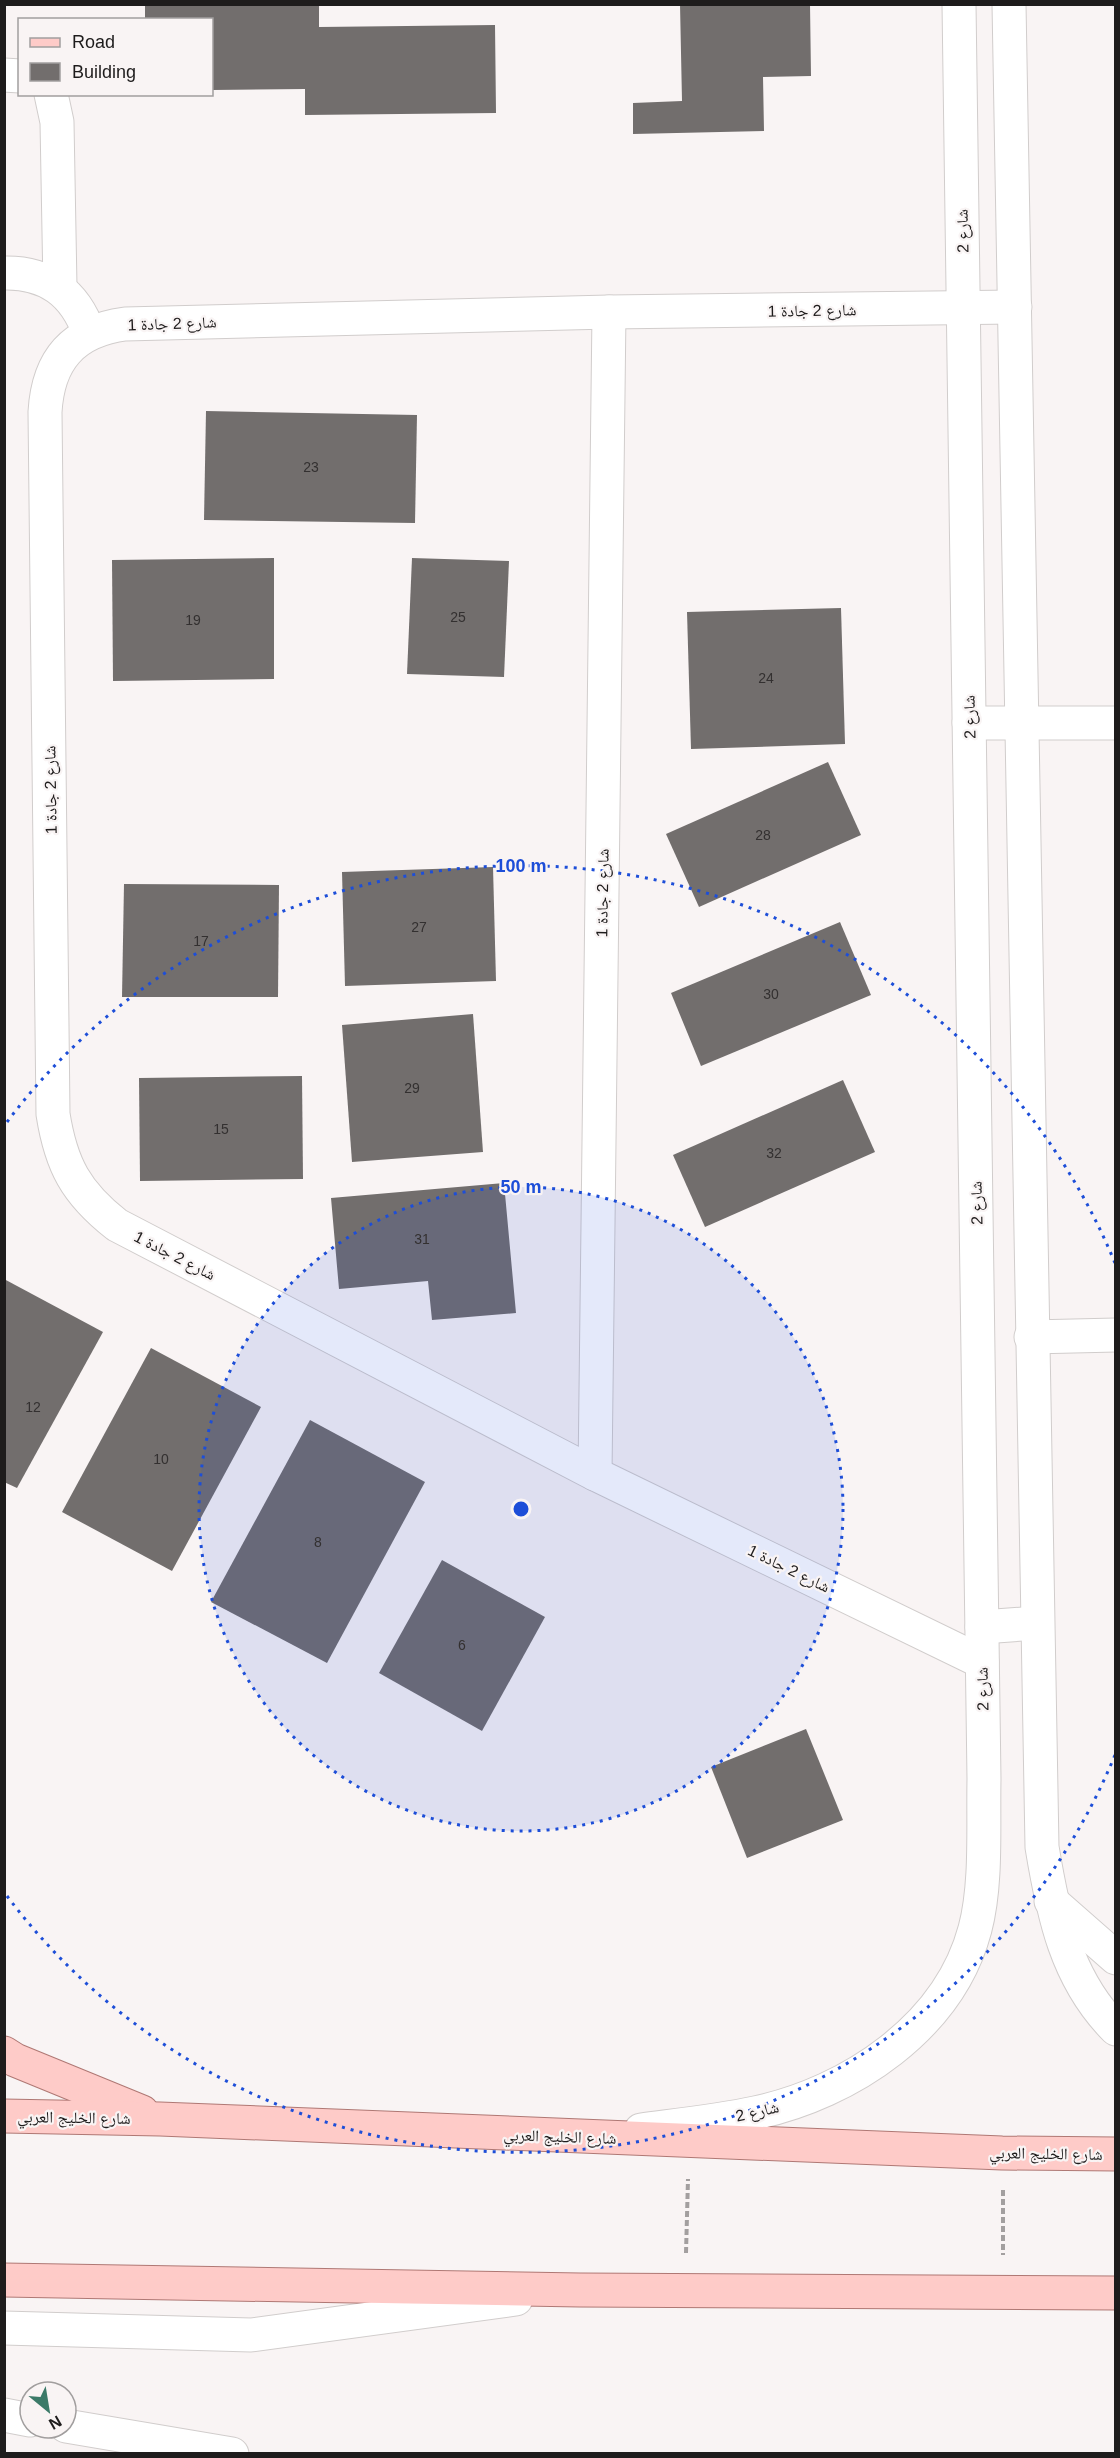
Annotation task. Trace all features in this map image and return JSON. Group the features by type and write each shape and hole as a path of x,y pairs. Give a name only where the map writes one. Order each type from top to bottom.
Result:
{"main road":[{"path":"4,2053 15,2060 160,2119"},
{"name":"شارع الخليج العربي","path":"4,2116 160,2119 1002,2153 1116,2154"},
{"path":"4,2280 580,2290 1116,2293"}],"street":[{"name":"شارع 2","path":"586,2138 755,2113 816,2093 888,2052 918,2026 944,1998 964,1964 976,1928 983,1820 982,1627 959,4"},
{"path":"1009,4 1036,1623 1042,1847 1059,1934 1071,1965 1088,1994 1116,2029"},
{"path":"51,96 57,122 60,288"},
{"path":"4,273 24,273 44,278 60,288 78,308 88,333"},
{"name":"شارع 2 جادة 1","path":"982,1662 595,1474 117,1225 96,1209 79,1189 65,1165 57,1140 54,1114 45,412 49,384 60,358 88,333 125,324 609,312 1015,307"},
{"name":"شارع 2 جادة 1","path":"595,1474 609,312"},
{"path":"969,723 1116,723"},
{"path":"1032,1337 1116,1335"},
{"path":"982,1627 1036,1623"},
{"path":"1051,1901 1116,1958"},
{"path":"4,2328 251,2335 580,2290"},
{"path":"78,2428 232,2454"}],"path":[{"path":"685,2290 689,2140"},
{"path":"1002,2153 1004,2292"}],"building":[{"path":"145,4 319,4 319,27 495,25 496,113 305,115 305,89 213,90 213,18 145,18"},
{"path":"680,4 810,4 811,76 763,77 764,131 633,134 633,103 682,101"},
{"path":"206,411 417,415 415,523 204,520"},
{"path":"274,558 274,679 113,681 112,560"},
{"path":"412,558 509,561 504,677 407,674"},
{"path":"841,608 845,744 691,749 687,612"},
{"path":"828,762 861,835 699,907 666,834"},
{"path":"493,867 496,981 345,986 342,872"},
{"path":"124,884 279,885 278,997 122,997"},
{"path":"840,922 871,995 701,1066 671,993"},
{"path":"473,1014 483,1152 352,1162 342,1025"},
{"path":"302,1076 303,1179 140,1181 139,1078"},
{"path":"843,1080 875,1152 705,1227 673,1155"},
{"path":"504,1183 516,1313 432,1320 428,1281 339,1289 331,1198"},
{"path":"4,1279 103,1332 17,1488 4,1482"},
{"path":"151,1348 261,1407 172,1571 62,1512"},
{"path":"310,1420 425,1482 327,1663 211,1602"},
{"path":"442,1560 545,1617 482,1731 379,1673"},
{"path":"806,1729 843,1820 747,1858 711,1767"}]}
